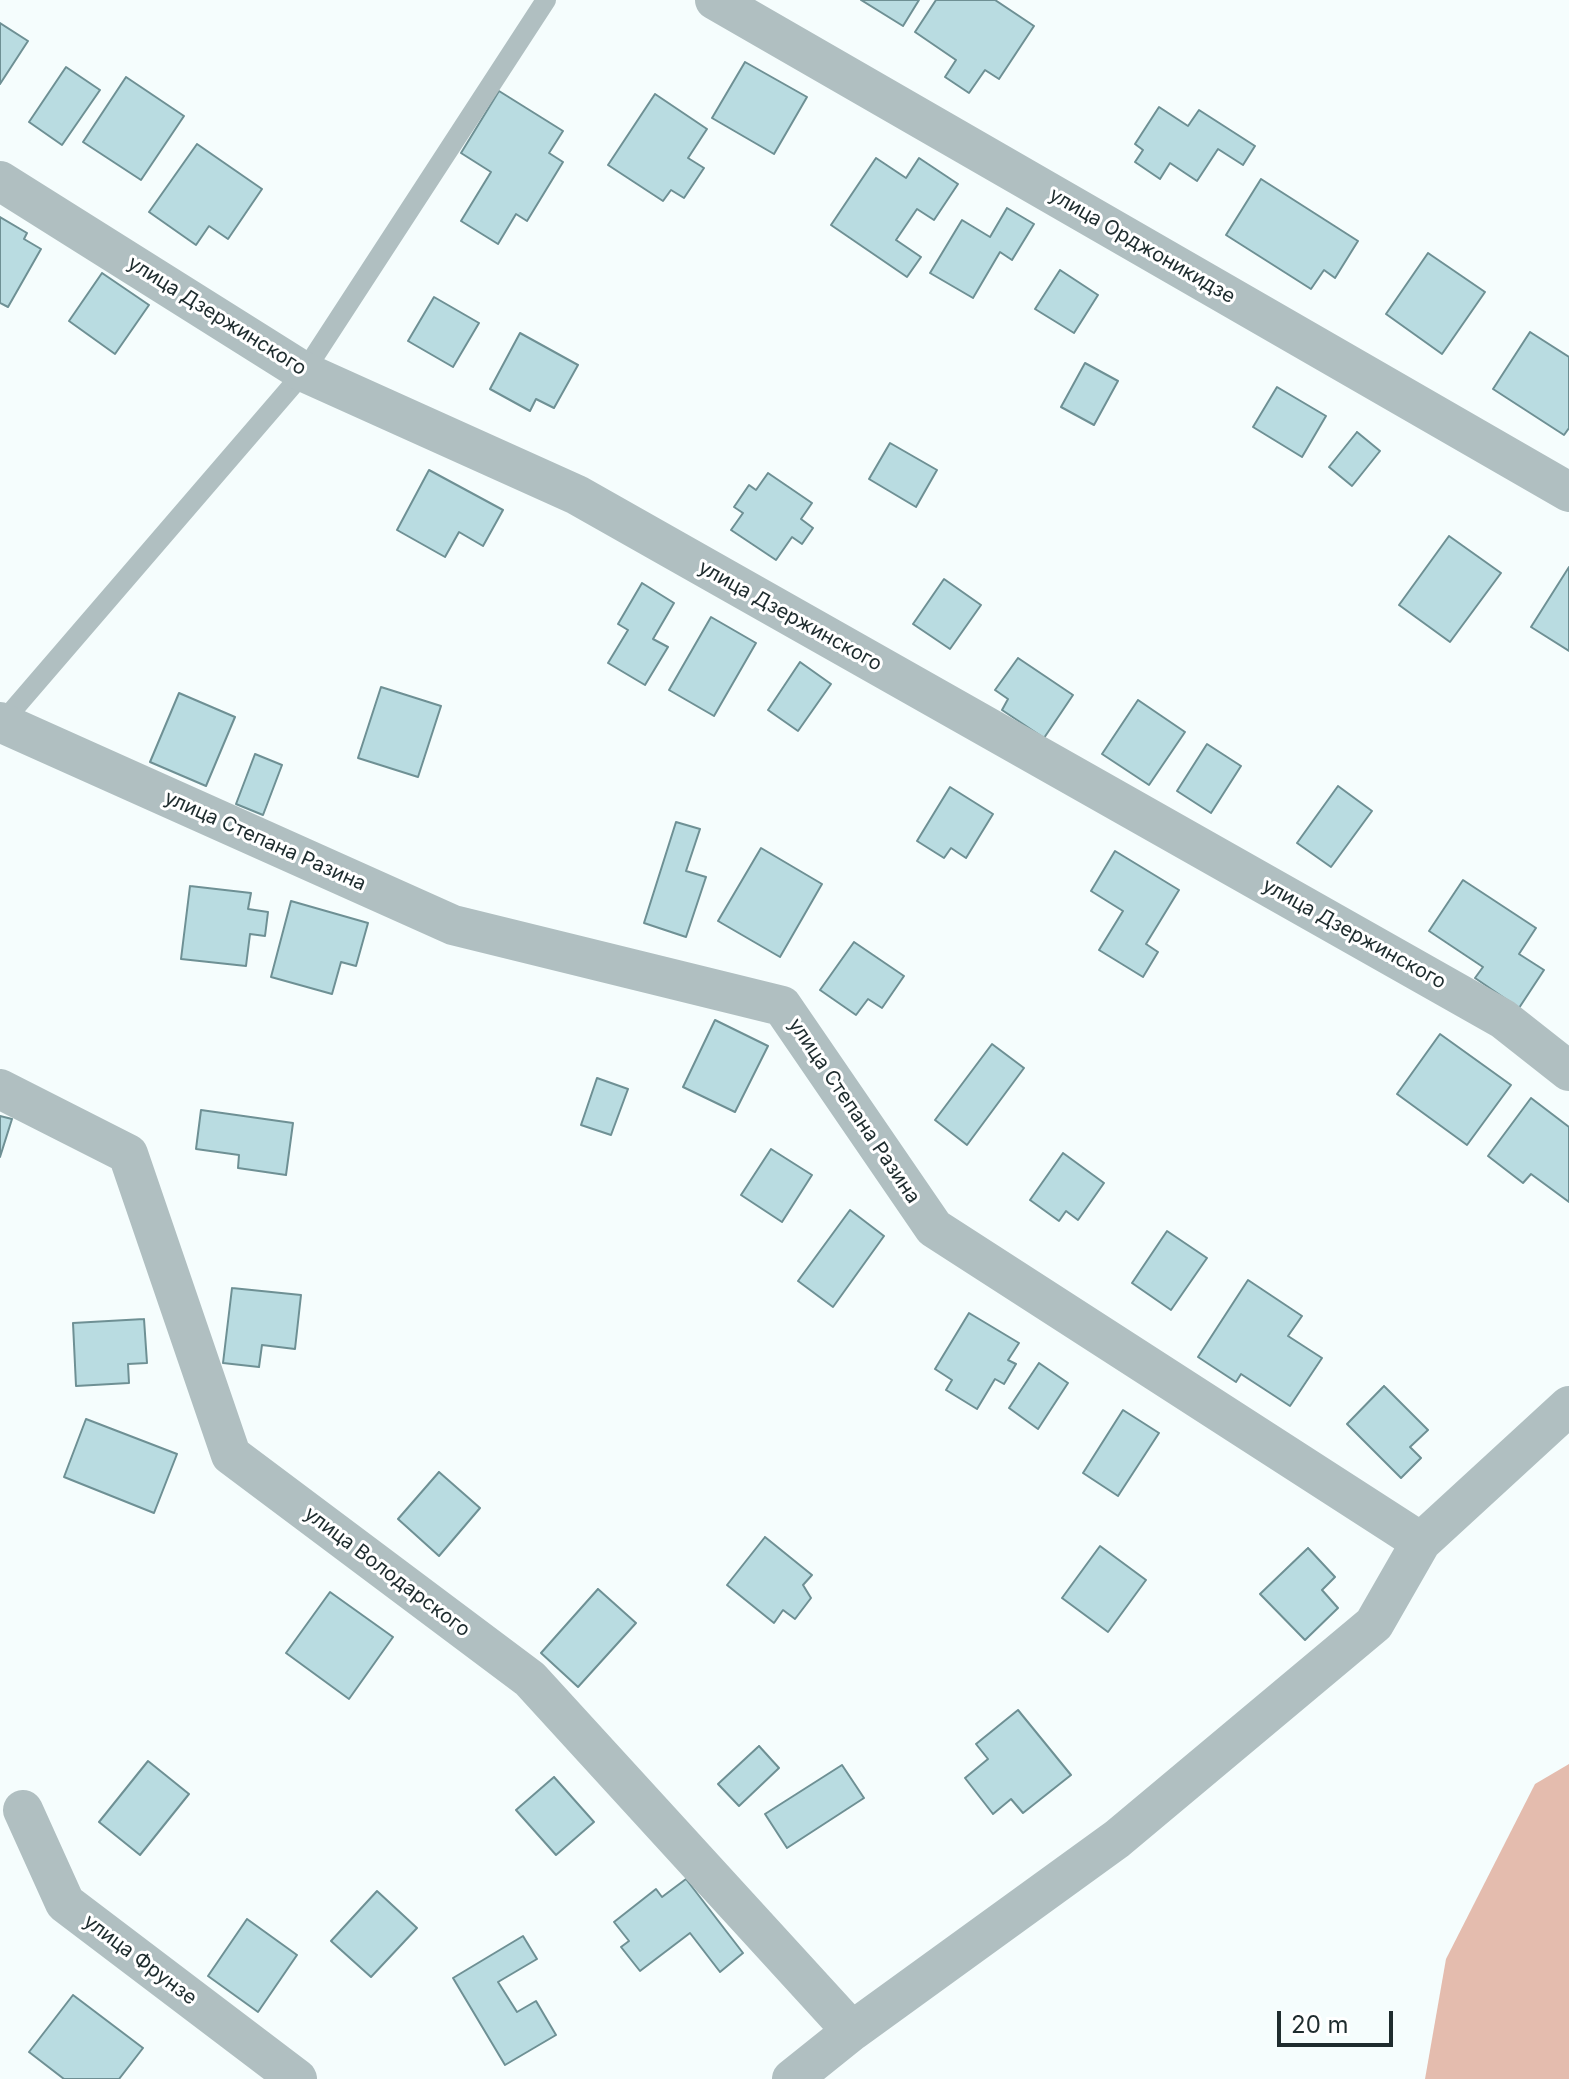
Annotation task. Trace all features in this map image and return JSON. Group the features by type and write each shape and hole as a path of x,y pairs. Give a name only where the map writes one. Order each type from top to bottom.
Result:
{"street":[{"name":"улица Орджоникидзе","path":"715,0 1569,492"},
{"name":"улица Дзержинского","path":"0,181 304,372 577,495 1503,1019 1569,1071"},
{"name":"улица Степана Разина","path":"0,723 453,925 782,1006 934,1228 1421,1542"},
{"name":"улица Володарского","path":"0,1089 128,1154 231,1455 530,1679 852,2031"},
{"path":"792,2079 852,2031 1117,1839 1374,1624 1421,1542 1569,1406"},
{"name":"улица Фрунзе","path":"23,1810 65,1903 297,2079"}],"lane":[{"path":"0,723 304,372 546,0"}],"shaded area":[{"path":"1569,1764 1569,2079 1425,2079 1446,1959 1535,1784"}],"building":[{"path":"861,0 919,0 903,26"},
{"path":"936,0 995,0 1034,26 999,79 985,70 969,93 945,77 956,60 915,32"},
{"path":"0,23 28,41 0,84"},
{"path":"745,62 807,97 774,154 712,118"},
{"path":"66,67 100,90 62,145 29,122"},
{"path":"126,77 184,116 141,180 83,142"},
{"path":"499,91 563,131 549,153 563,162 527,221 516,214 498,244 461,221 491,172 461,153"},
{"path":"655,94 707,129 688,158 704,168 684,198 671,190 663,201 608,165"},
{"path":"1159,107 1188,126 1199,110 1255,146 1243,165 1218,149 1197,181 1170,163 1160,179 1135,162 1143,150 1135,144"},
{"path":"197,144 262,189 228,239 209,226 196,245 149,212"},
{"path":"876,158 906,178 919,158 958,184 934,220 917,209 896,240 921,257 907,277 831,225"},
{"path":"1261,179 1358,241 1335,278 1324,270 1311,289 1226,235"},
{"path":"1007,208 1034,224 1012,260 1000,252 973,298 930,273 962,220 990,237"},
{"path":"0,217 27,233 24,239 41,249 8,307 0,303"},
{"path":"1428,253 1485,292 1442,354 1386,314"},
{"path":"1060,270 1098,295 1074,333 1035,309"},
{"path":"102,273 149,305 115,354 69,321"},
{"path":"434,297 479,323 453,367 408,341"},
{"path":"1530,332 1569,357 1569,428 1564,435 1493,389"},
{"path":"520,333 578,365 554,408 536,399 530,411 490,389"},
{"path":"1085,363 1118,381 1094,425 1061,407"},
{"path":"1277,387 1326,416 1302,457 1253,427"},
{"path":"1357,432 1380,451 1352,486 1329,467"},
{"path":"890,443 937,470 916,507 869,479"},
{"path":"429,470 503,510 483,546 459,532 445,557 397,530"},
{"path":"768,473 812,503 801,519 813,528 802,544 792,537 776,560 731,530 743,513 734,507 749,485 756,490"},
{"path":"1449,536 1501,573 1450,642 1399,605"},
{"path":"1569,567 1569,651 1531,627"},
{"path":"944,579 981,605 950,649 913,624"},
{"path":"642,583 674,603 653,639 668,647 645,685 608,663 628,630 618,624"},
{"path":"711,617 756,643 714,716 669,690"},
{"path":"1018,658 1073,695 1044,738 1002,710 1008,699 995,690"},
{"path":"800,662 831,684 798,731 768,710"},
{"path":"381,687 441,706 418,777 358,758"},
{"path":"179,693 235,717 206,786 150,762"},
{"path":"1138,700 1185,732 1149,785 1102,754"},
{"path":"1207,744 1241,766 1211,813 1177,791"},
{"path":"255,754 282,765 263,815 236,804"},
{"path":"1338,786 1372,811 1331,867 1297,843"},
{"path":"950,787 993,814 966,858 951,848 944,858 917,841"},
{"path":"676,822 700,829 686,871 706,877 686,937 644,923"},
{"path":"761,848 822,884 780,957 718,921"},
{"path":"1115,851 1179,890 1146,944 1158,952 1143,977 1099,950 1123,911 1091,891"},
{"path":"1463,880 1536,928 1519,954 1544,970 1519,1008 1475,978 1483,967 1429,931"},
{"path":"190,886 251,893 248,909 268,912 265,936 250,934 246,966 181,959"},
{"path":"291,901 368,923 356,966 341,962 332,994 271,977"},
{"path":"854,942 904,976 882,1008 868,999 856,1015 820,990"},
{"path":"715,1020 768,1046 735,1112 683,1087"},
{"path":"1440,1034 1511,1085 1467,1145 1397,1094"},
{"path":"992,1044 1024,1068 967,1145 935,1120"},
{"path":"597,1078 628,1089 611,1135 581,1125"},
{"path":"1531,1098 1569,1127 1569,1202 1531,1174 1523,1183 1488,1156"},
{"path":"201,1110 293,1123 286,1175 238,1168 239,1155 196,1149"},
{"path":"0,1116 12,1119 0,1157"},
{"path":"771,1149 812,1175 782,1222 741,1195"},
{"path":"1063,1153 1104,1183 1078,1220 1066,1211 1059,1221 1030,1200"},
{"path":"850,1210 884,1236 833,1307 798,1281"},
{"path":"1167,1231 1207,1258 1171,1310 1132,1283"},
{"path":"1248,1280 1302,1316 1288,1336 1322,1358 1290,1406 1241,1374 1236,1382 1198,1357"},
{"path":"232,1288 301,1295 295,1349 262,1345 259,1367 223,1363"},
{"path":"969,1313 1019,1343 1008,1360 1016,1364 1004,1384 995,1379 977,1409 946,1390 952,1380 935,1369"},
{"path":"144,1319 147,1363 128,1364 129,1383 76,1386 73,1323"},
{"path":"1039,1363 1068,1383 1038,1429 1009,1408"},
{"path":"1384,1386 1428,1430 1410,1447 1421,1458 1401,1478 1347,1424"},
{"path":"1123,1410 1159,1433 1118,1496 1083,1473"},
{"path":"86,1419 177,1454 154,1513 64,1477"},
{"path":"439,1472 480,1508 439,1556 398,1519"},
{"path":"765,1537 812,1575 803,1585 811,1598 795,1619 783,1610 774,1623 727,1585"},
{"path":"1100,1546 1146,1580 1108,1632 1062,1598"},
{"path":"1308,1548 1335,1577 1322,1590 1338,1608 1305,1640 1260,1594"},
{"path":"598,1589 636,1623 578,1687 541,1653"},
{"path":"330,1592 393,1637 349,1699 286,1653"},
{"path":"1018,1710 1071,1775 1023,1813 1011,1799 993,1814 965,1778 988,1759 976,1744"},
{"path":"759,1746 779,1768 739,1806 718,1784"},
{"path":"148,1761 189,1794 140,1855 99,1822"},
{"path":"842,1765 864,1798 787,1848 765,1814"},
{"path":"554,1777 594,1822 556,1855 516,1810"},
{"path":"686,1879 743,1953 720,1972 690,1933 640,1971 621,1947 629,1941 614,1922 656,1889 662,1897"},
{"path":"377,1891 417,1928 371,1977 331,1941"},
{"path":"247,1919 297,1955 258,2012 208,1976"},
{"path":"523,1936 537,1959 498,1982 517,2012 536,2001 556,2035 505,2065 453,1978"},
{"path":"73,1995 143,2048 119,2079 64,2079 29,2052"}]}
